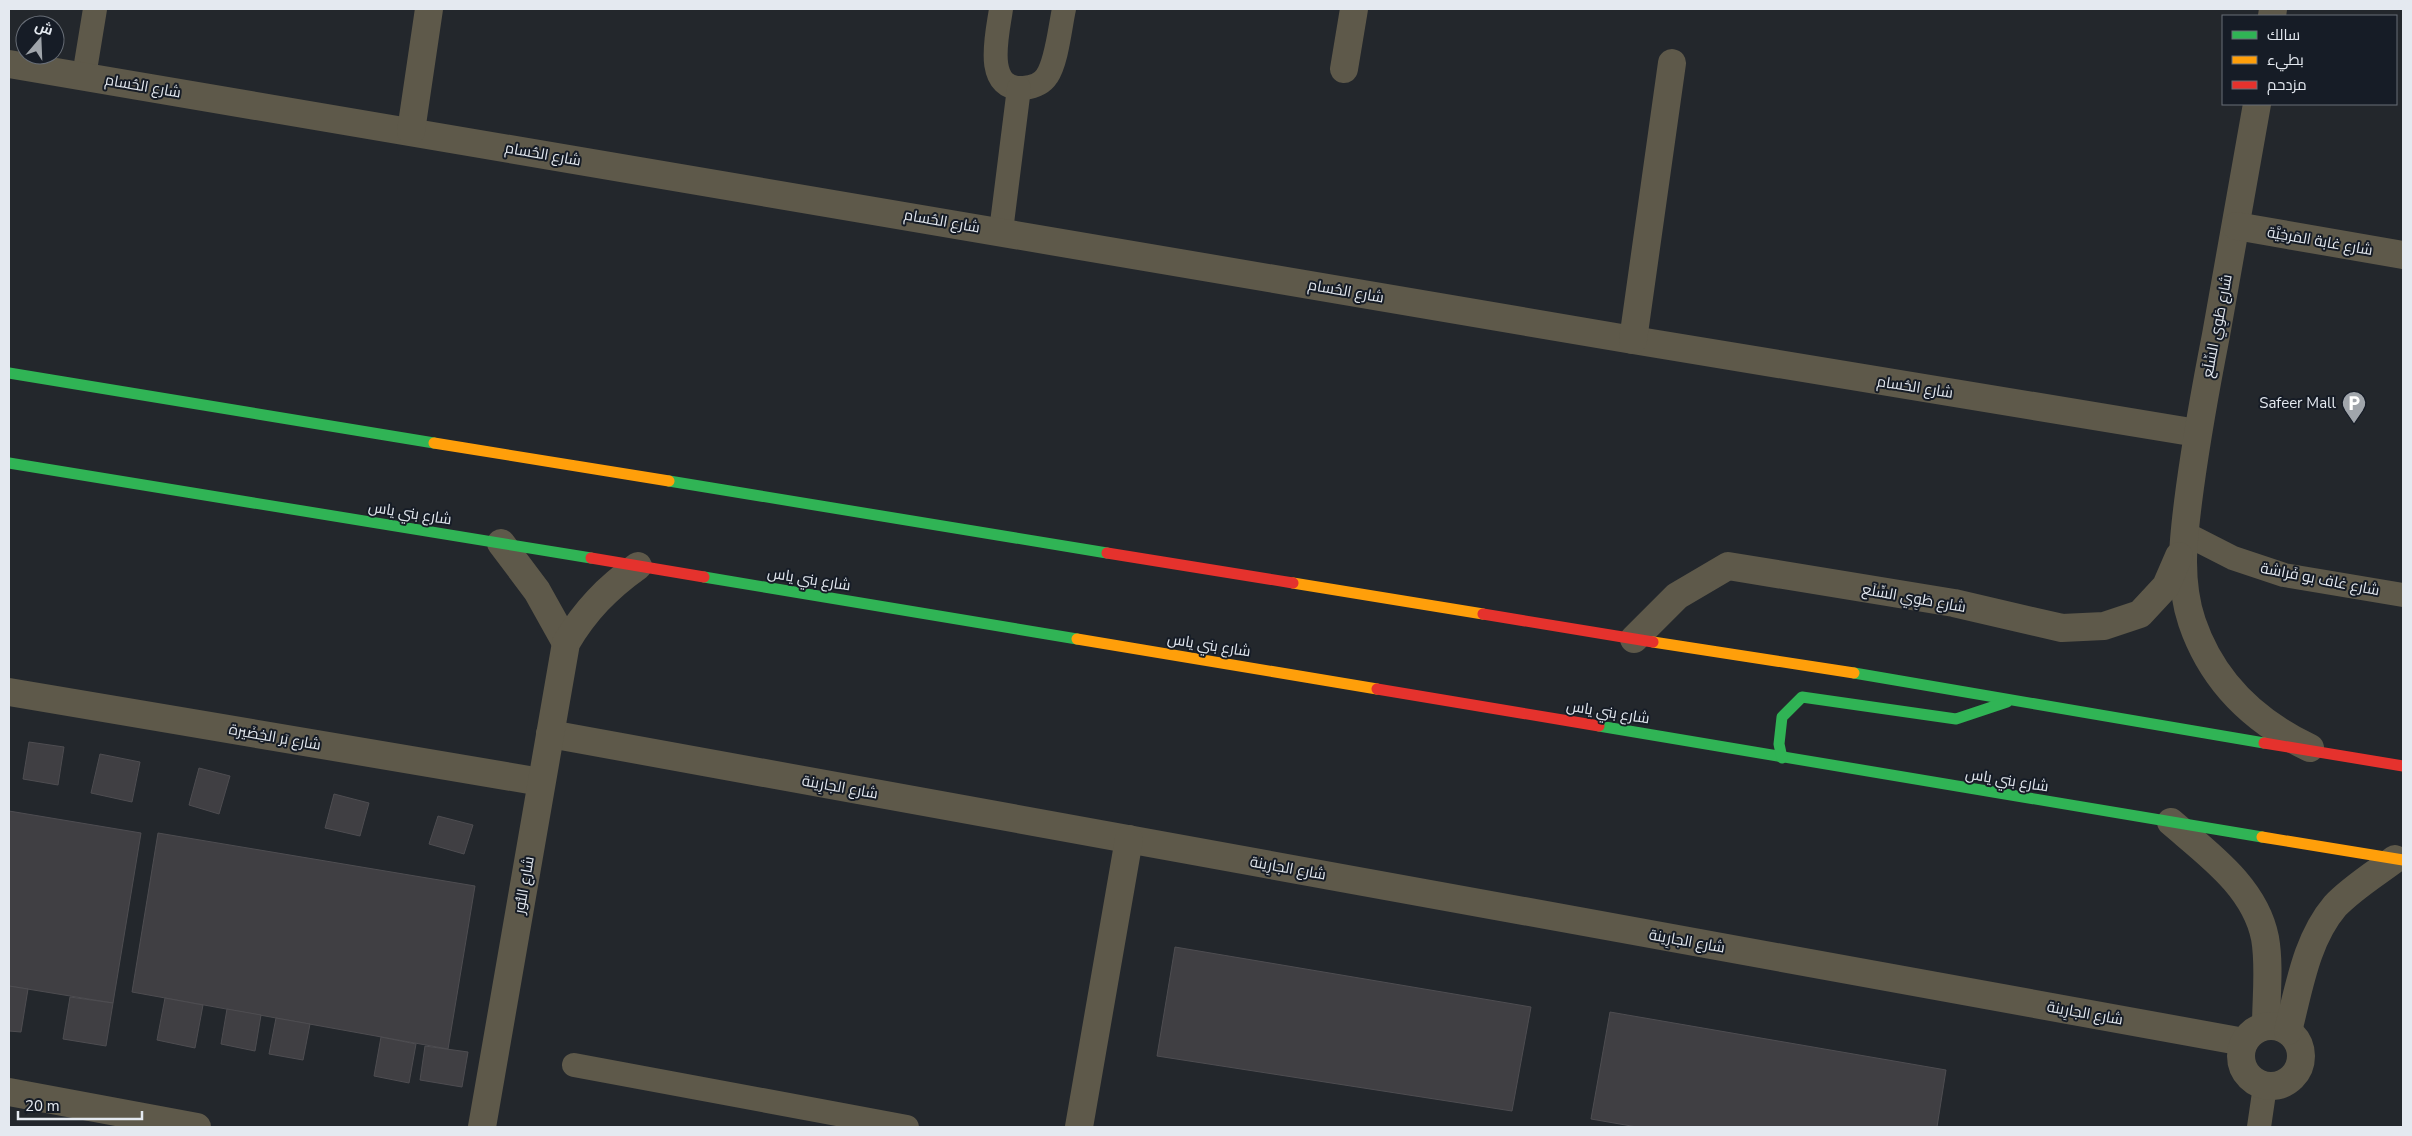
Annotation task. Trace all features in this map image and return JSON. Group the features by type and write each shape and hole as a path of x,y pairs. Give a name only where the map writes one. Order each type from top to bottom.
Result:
{"main road":[{"path":"9,372 1634,639 1770,659 2403,766"},
{"name":"شارع بني ياس","path":"9,463 1754,751 1782,758 2399,860"},
{"path":"1782,758 1779,744 1782,717 1802,697 1956,719 2010,700"}],"street":[{"path":"410,132 429,9"},
{"path":"1344,69 1354,9"},
{"path":"1633,340 1672,63"},
{"name":"شارع الحُسام","path":"9,64 1001,231 1633,340 2197,433"},
{"name":"شارع طَوِي السِّلَع","path":"2257,105 2197,433 2183,541 2183,586 2192,622 2206,656 2226,686 2252,713 2282,734 2315,750"},
{"name":"شارع غابة المَرخِيَّة","path":"2236,226 2403,255"},
{"name":"شارع طَوِي السِّلَع","path":"1634,639 1678,596 1728,566 1954,604 2062,628 2104,626 2140,614 2166,586 2183,541"},
{"path":"501,543 537,591 566,643"},
{"name":"شارع النُّور","path":"482,1127 566,643 580,620 597,600 616,582 638,566"},
{"name":"شارع بَر الخِضَيرة","path":"9,692 541,782"},
{"name":"شارع الجارِينة","path":"550,734 2244,1042"},
{"path":"2171,822 2235,881 2249,900 2260,922 2277,1028"},
{"path":"1078,1127 1129,839"},
{"path":"2277,1028 2313,942 2335,906 2352,891 2399,860"},
{"path":"2277,1028 2298,1041 2302,1054 2300,1068 2292,1080 2279,1086 2265,1086 2253,1081 2243,1070 2240,1055 2244,1042 2253,1032 2277,1028"},
{"path":"9,1092 197,1127"}],"lane":[{"name":"شارع الحُسام","path":"84,76 95,9"},
{"path":"1001,9 994,57 995,68 1000,78 1009,85 1019,88 1030,88 1046,78 1051,68 1064,9"},
{"name":"شارع الحُسام","path":"1001,231 1019,88"},
{"name":"شارع غاف بو فَراشة","path":"2183,541 2284,575 2403,595"},
{"path":"574,1065 907,1127"},
{"path":"2259,1127 2265,1086"}],"building":[{"path":"29,742 64,747 58,785 23,779"},
{"path":"100,754 140,762 132,802 91,793"},
{"path":"199,768 230,776 219,814 189,805"},
{"path":"334,794 369,803 360,836 325,828"},
{"path":"9,811 141,833 113,1003 9,986"},
{"path":"438,816 473,825 464,854 429,844"},
{"path":"158,833 475,886 448,1049 132,992"},
{"path":"1175,947 1531,1007 1512,1111 1157,1056"},
{"path":"9,986 28,989 21,1032 9,1031"},
{"path":"70,997 113,1003 106,1046 63,1039"},
{"path":"165,998 203,1005 195,1048 157,1040"},
{"path":"227,1009 261,1015 255,1051 221,1044"},
{"path":"1610,1012 1946,1070 1937,1127 1637,1127 1591,1119"},
{"path":"276,1018 310,1024 303,1060 269,1054"},
{"path":"381,1037 416,1044 409,1083 374,1076"},
{"path":"425,1046 468,1052 462,1087 420,1080"}],"traffic: fast":[{"path":"9,373 434,443"},
{"path":"9,463 591,558"},
{"path":"669,481 1107,553"},
{"path":"704,577 1077,639"},
{"path":"1854,673 2264,743"},
{"path":"1782,758 1779,744 1782,717 1802,697 1956,719 2007,702"},
{"path":"1599,726 2262,837"}],"traffic: slow":[{"path":"434,443 669,481"},
{"path":"1293,583 1483,614"},
{"path":"1077,639 1377,689"},
{"path":"1653,642 1854,673"},
{"path":"2262,837 2403,860"}],"traffic: jam":[{"path":"1107,553 1293,583"},
{"path":"591,558 704,577"},
{"path":"1483,614 1653,642"},
{"path":"1377,689 1599,726"},
{"path":"2264,743 2403,766"}],"place":[{"name":"Safeer Mall","path":"2354,424"}]}
